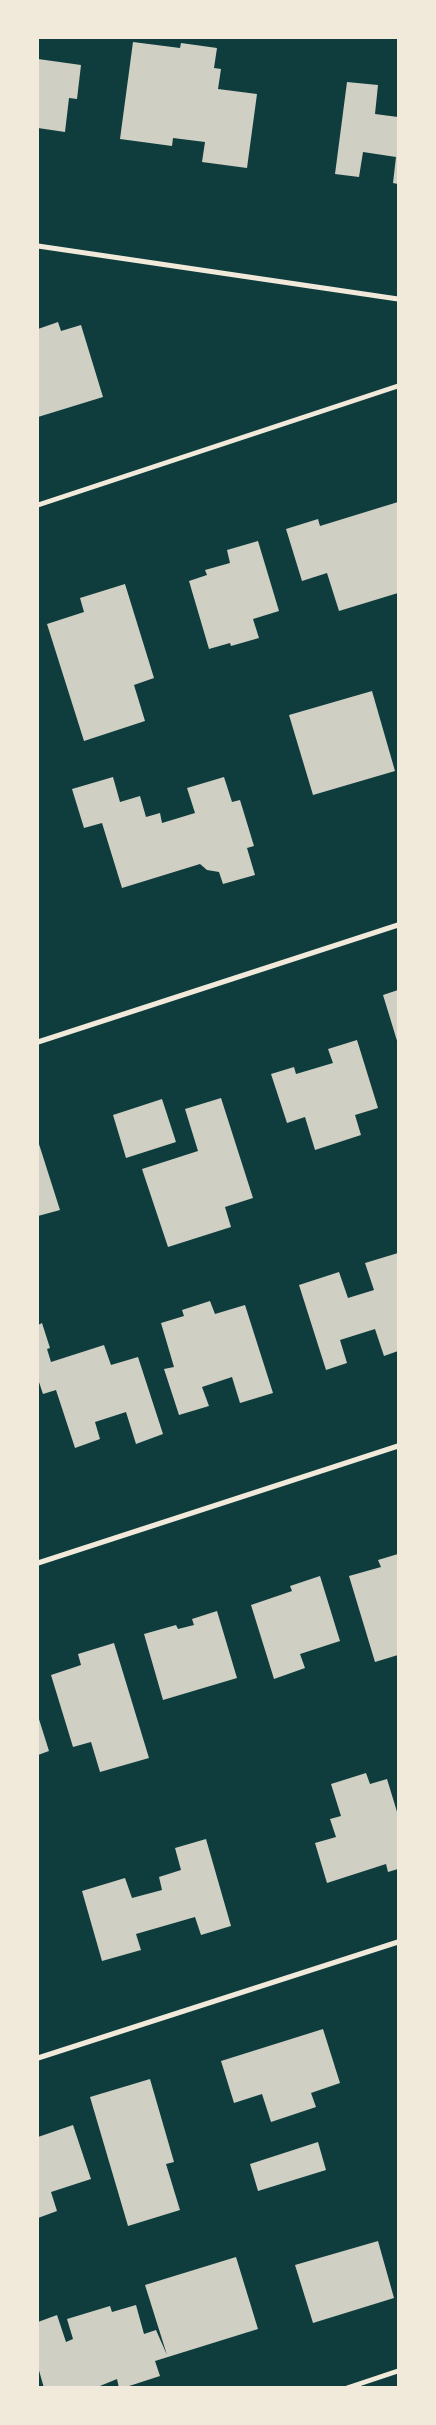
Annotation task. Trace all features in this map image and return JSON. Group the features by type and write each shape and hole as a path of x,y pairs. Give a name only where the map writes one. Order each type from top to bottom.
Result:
{"street":[{"path":"38,246 398,299"},
{"path":"38,504 398,386"},
{"path":"38,1042 398,925"},
{"path":"38,1563 398,1446"},
{"path":"38,2058 398,1942"},
{"path":"347,2388 398,2370"}],"building":[{"path":"133,42 180,48 181,43 217,48 214,68 221,69 218,89 257,94 247,168 202,162 205,142 173,138 172,146 120,139"},
{"path":"38,59 81,65 77,99 69,98 65,132 38,128"},
{"path":"347,82 378,85 375,114 398,117 398,184 393,183 396,157 363,152 359,177 335,174"},
{"path":"58,322 61,331 81,325 103,397 38,417 38,329"},
{"path":"398,502 398,593 339,611 327,573 302,581 286,529 318,519 320,526"},
{"path":"258,541 279,611 253,619 259,638 231,646 230,643 209,649 189,581 207,575 205,570 230,563 227,550"},
{"path":"125,584 154,678 134,685 145,721 84,741 47,624 84,612 80,598"},
{"path":"372,691 395,771 313,795 289,715"},
{"path":"113,777 120,802 140,796 146,817 160,813 162,823 195,813 187,788 224,777 232,802 240,800 254,846 247,848 255,875 223,884 219,872 207,870 200,864 122,888 102,823 84,828 72,789"},
{"path":"398,990 398,1044 383,995"},
{"path":"357,1040 378,1108 355,1115 361,1135 315,1150 305,1117 287,1123 271,1074 294,1067 296,1074 333,1063 328,1049"},
{"path":"221,1098 253,1198 225,1207 231,1227 168,1247 142,1169 198,1151 185,1109"},
{"path":"162,1099 176,1142 126,1158 113,1115"},
{"path":"38,1141 60,1210 38,1216"},
{"path":"398,1253 398,1351 384,1356 375,1329 340,1340 347,1363 326,1370 299,1285 339,1272 348,1298 374,1290 365,1263"},
{"path":"210,1301 215,1314 245,1305 273,1393 240,1403 232,1377 202,1387 209,1406 179,1415 164,1369 174,1367 161,1323 184,1316 182,1310"},
{"path":"42,1323 50,1348 47,1349 51,1362 104,1345 111,1365 138,1357 163,1434 136,1444 126,1412 95,1422 100,1439 75,1448 56,1390 43,1394 38,1379 38,1325"},
{"path":"398,1554 398,1655 375,1662 349,1576 381,1567 378,1560"},
{"path":"320,1576 340,1641 300,1654 305,1668 274,1679 251,1605 292,1591 290,1586"},
{"path":"217,1611 237,1678 163,1700 144,1634 176,1625 178,1629 194,1625 192,1619"},
{"path":"114,1643 149,1758 100,1772 91,1742 73,1747 51,1675 81,1665 78,1654"},
{"path":"38,1716 49,1751 38,1755"},
{"path":"366,1773 370,1784 387,1779 398,1815 398,1869 388,1872 386,1864 327,1883 315,1843 336,1837 330,1819 341,1816 331,1784"},
{"path":"206,1839 231,1926 201,1935 195,1917 136,1934 141,1950 102,1961 82,1891 125,1878 132,1898 162,1890 159,1877 181,1870 175,1848"},
{"path":"323,2029 340,2083 311,2093 316,2107 271,2122 262,2094 234,2103 221,2061"},
{"path":"150,2079 174,2162 166,2164 180,2210 128,2226 90,2097"},
{"path":"73,2125 91,2179 51,2192 57,2211 38,2218 38,2137"},
{"path":"318,2142 326,2170 258,2191 250,2164"},
{"path":"378,2241 394,2298 313,2323 295,2265"},
{"path":"236,2257 258,2329 155,2361 160,2376 123,2388 119,2388 117,2379 95,2388 44,2388 38,2367 38,2322 57,2315 66,2342 73,2339 67,2319 110,2306 112,2312 136,2305 144,2334 156,2330 167,2355 145,2285"}]}
